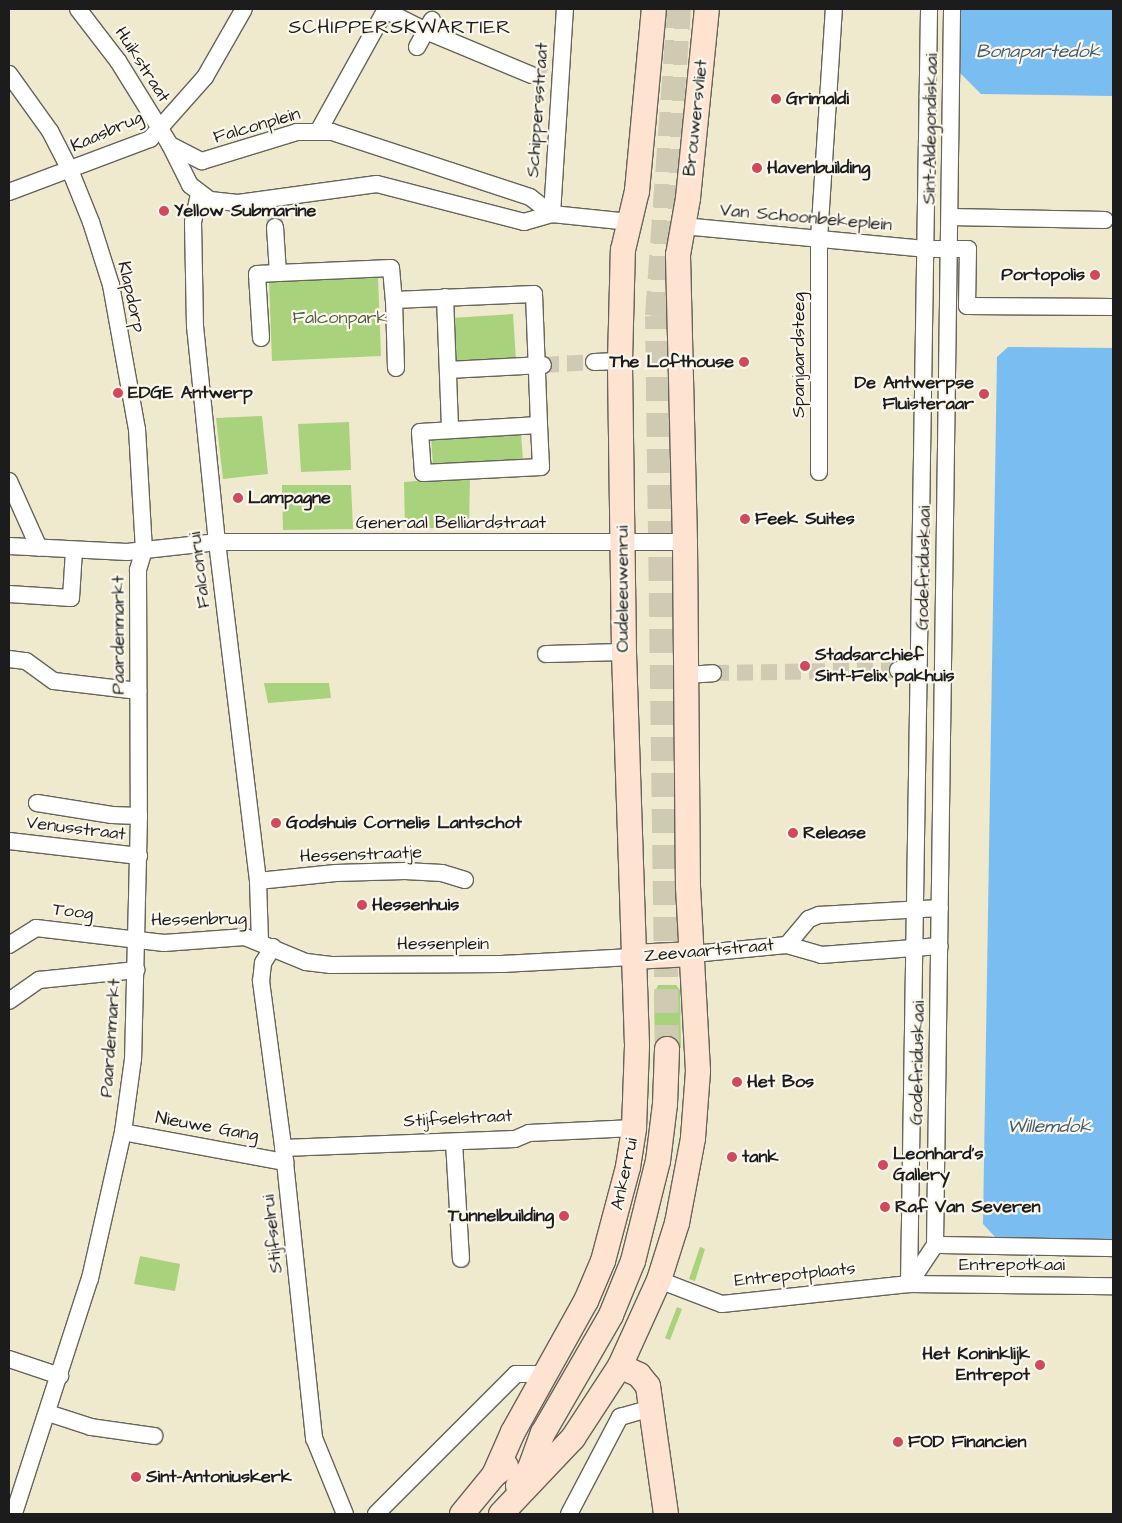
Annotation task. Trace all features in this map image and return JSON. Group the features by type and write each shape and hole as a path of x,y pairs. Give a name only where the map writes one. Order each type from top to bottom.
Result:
{"street":[{"name":"Huikstraat","path":"78,9 118,60 170,145"},
{"name":"Kaasbrug","path":"9,192 150,138 160,129 204,77 244,9"},
{"path":"319,130 385,9 429,25 531,75"},
{"name":"Schippersstraat","path":"552,214 556,77 565,9"},
{"path":"170,145 179,168 199,194 222,203 274,212 378,184 524,222 552,214 630,222 637,191 654,9"},
{"name":"Brouwersvliet","path":"683,226 707,9"},
{"name":"Spanjaardsteeg","path":"819,472 819,239 834,9"},
{"name":"Sint-Aldegondiskaai","path":"924,249 929,9"},
{"name":"Sint-Aldegondiskaai","path":"949,249 952,9"},
{"path":"417,46 429,25"},
{"name":"Klapdorp","path":"9,74 50,131 70,170 91,222 111,285 137,429 144,550"},
{"name":"Falconplein","path":"170,145 192,158 207,161 297,132 319,130 343,135 530,197 552,214"},
{"name":"Falconrui","path":"199,194 193,222 195,326 217,542 266,944"},
{"path":"274,212 278,273"},
{"path":"950,217 1105,220"},
{"name":"Oudeleeuwenrui","path":"630,222 623,250 620,360 624,652 632,957"},
{"path":"501,1514 573,1438 620,1366 658,1280 677,1223 693,1138 698,1071 688,888 685,542 678,293 678,255 683,226"},
{"name":"Van Schoonbekeplein","path":"683,226 924,249 968,249 967,306 1113,307"},
{"name":"Godefriduskaai","path":"910,1284 924,249"},
{"name":"Godefriduskaai","path":"935,1245 949,249"},
{"path":"261,338 257,274 392,268 396,368"},
{"path":"394,300 534,294 540,365 539,425 541,467 422,474 420,432 539,425"},
{"path":"445,297 450,430"},
{"path":"594,362 620,360"},
{"path":"448,370 540,365"},
{"path":"9,481 39,548"},
{"name":"Generaal Belliardstraat","path":"9,546 77,550 144,550 217,542 685,542"},
{"path":"9,594 71,598 77,550"},
{"name":"Paardenmarkt","path":"14,1514 90,1278 123,1132 133,1059 138,941 139,856 138,570 144,550"},
{"path":"546,654 624,652"},
{"path":"9,659 26,661 54,681 138,691"},
{"path":"898,670 919,670"},
{"path":"687,675 713,674"},
{"path":"37,803 112,815 139,816"},
{"name":"Venusstraat","path":"9,841 139,856"},
{"name":"Hessenstraatje","path":"258,881 336,873 405,871 442,873 465,880"},
{"name":"Zeevaartstraat","path":"787,945 810,919 819,915 940,908"},
{"name":"Toog","path":"9,945 36,928 138,941"},
{"name":"Hessenbrug","path":"138,941 164,943 245,937 266,944"},
{"name":"Hessenplein","path":"266,944 306,962 331,965 502,964 632,957"},
{"name":"Stijfselrui","path":"266,944 261,981 284,1155 314,1438 346,1514"},
{"name":"Zeevaartstraat","path":"632,957 693,954 787,945 821,955 940,946"},
{"name":"Ankerrui","path":"494,1475 544,1374 586,1301 603,1261 628,1168 634,1128 637,1045 632,957"},
{"path":"9,1001 39,980 136,970"},
{"name":"Ankerrui","path":"501,1514 530,1468 543,1433 611,1315 633,1260 658,1161 665,1104 667,1049"},
{"name":"Stijfselstraat","path":"284,1155 412,1140 454,1142 515,1139 529,1133 634,1128"},
{"name":"Nieuwe Gang","path":"123,1132 284,1155"},
{"path":"454,1142 460,1259"},
{"path":"910,1284 935,1245"},
{"name":"Entrepotkaai","path":"935,1245 1113,1248"},
{"name":"Entrepotplaats","path":"658,1280 722,1304 910,1284"},
{"name":"Entrepotkaai","path":"910,1284 1113,1286"},
{"path":"9,1359 60,1376"},
{"path":"620,1366 639,1375 648,1386 666,1514"},
{"path":"376,1514 516,1374 544,1374"},
{"path":"569,1514 620,1417 651,1408"},
{"path":"48,1413 91,1427 154,1436"},
{"name":"Ankerrui","path":"462,1514 494,1475 543,1433"}],"green space":[{"name":"Falconpark","path":"378,278 381,356 272,361 269,281"},
{"path":"513,314 516,360 453,363 451,318"},
{"path":"262,416 268,474 223,479 216,418"},
{"path":"349,422 351,470 301,472 298,424"},
{"path":"521,433 523,461 433,466 431,438"},
{"path":"470,477 469,528 405,528 404,482"},
{"path":"282,485 351,485 353,529 283,530"},
{"path":"264,683 329,683 331,698 268,703"},
{"path":"658,985 676,985 680,990 681,1048 655,1048 654,994"},
{"path":"700,1247 705,1249 695,1281 689,1279"},
{"path":"140,1256 180,1264 175,1291 134,1284"},
{"path":"677,1307 682,1309 670,1340 665,1338"}],"water":[{"name":"Bonapartedok","path":"961,9 1113,9 1113,96 981,94 960,73"},
{"name":"Willemdok","path":"1008,347 1113,348 1113,1242 997,1239 983,1224 997,357"}],"tunnel":[{"path":"667,1049 657,316 679,9"},
{"path":"531,75 551,77"},
{"path":"274,212 275,227"},
{"path":"543,365 594,362"},
{"path":"713,673 898,670"}],"place":[{"name":"Grimaldi","path":"776,99"},
{"name":"Havenbuilding","path":"757,168"},
{"name":"Yellow Submarine","path":"164,211"},
{"name":"Portopolis","path":"1095,275"},
{"name":"The Lofthouse","path":"744,362"},
{"name":"EDGE Antwerp","path":"118,393"},
{"name":"De Antwerpse Fluisteraar","path":"984,394"},
{"name":"Lampagne","path":"238,498"},
{"name":"Feek Suites","path":"745,519"},
{"name":"Stadsarchief Sint-Felix pakhuis","path":"805,666"},
{"name":"Godshuis Cornelis Lantschot","path":"276,823"},
{"name":"Release","path":"793,833"},
{"name":"Hessenhuis","path":"362,905"},
{"name":"Het Bos","path":"737,1082"},
{"name":"tank","path":"732,1157"},
{"name":"Leonhard's Gallery","path":"883,1165"},
{"name":"Raf Van Severen","path":"885,1207"},
{"name":"Tunnelbuilding","path":"564,1216"},
{"name":"Het Koninklijk Entrepot","path":"1040,1365"},
{"name":"FOD Financien","path":"898,1442"},
{"name":"Sint-Antoniuskerk","path":"136,1477"}],"district":[{"name":"SCHIPPERSKWARTIER","path":"400,27"}]}
